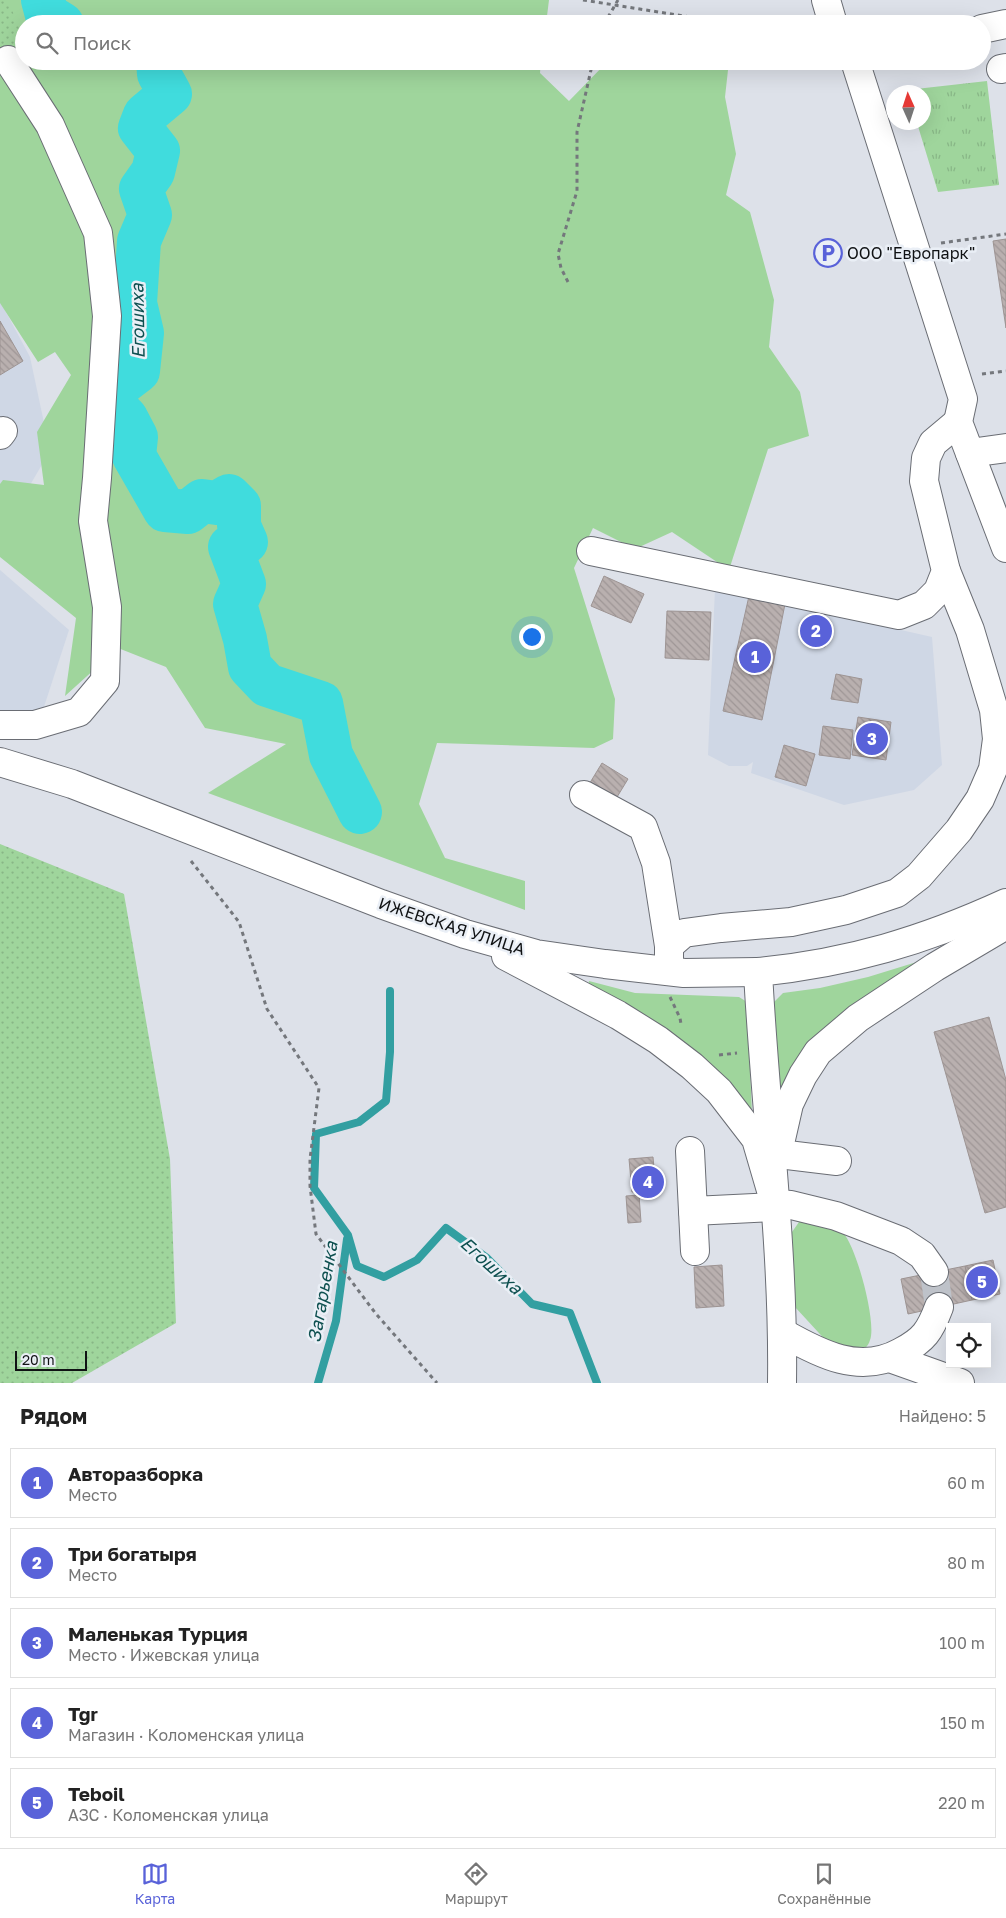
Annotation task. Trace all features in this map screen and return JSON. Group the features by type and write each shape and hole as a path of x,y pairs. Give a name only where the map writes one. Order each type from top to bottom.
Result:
{"street":[{"path":"826,0 830,15"},
{"path":"991,26 1006,24"},
{"path":"0,724 35,725 78,712 105,682 107,607 93,521 107,316 98,233 50,125 8,60"},
{"path":"669,959 684,934 721,928 791,922 846,910 896,892 919,876 959,830 980,799 993,769 997,739 994,710 973,639 946,570 924,481 926,458 934,443 958,422 964,399 858,70"},
{"path":"958,422 1006,548"},
{"path":"970,453 1006,448"},
{"path":"592,551 899,615 924,605 938,591 946,570"},
{"name":"ИЖЕВСКАЯ УЛИЦА","path":"0,762 72,784 381,904 465,934 536,954 669,959 708,974 798,968 878,952 915,941 1006,903"},
{"path":"584,795 643,827 656,863 669,959"},
{"path":"776,1206 780,1143 789,1104 818,1052 858,1018 935,967 1006,925"},
{"path":"465,934 618,1015 658,1040 692,1066 719,1091 756,1139 776,1206"},
{"path":"758,972 762,1050 776,1206 783,1334 782,1383"},
{"path":"690,1152 695,1251"},
{"path":"779,1154 837,1161"},
{"path":"693,1211 790,1205 836,1216 901,1242 922,1255 934,1272"},
{"path":"783,1334 816,1352 858,1362 875,1362 890,1358 913,1346 932,1328 939,1307"},
{"path":"890,1358 960,1383"}],"path":[{"path":"583,0 678,15"},
{"path":"609,15 618,0"},
{"path":"568,282 561,268 558,254 577,192 577,132 591,70"},
{"path":"941,243 1006,234"},
{"path":"982,374 1006,371"},
{"path":"191,861 239,922 267,1009 319,1088 310,1159 310,1186 316,1234 376,1314 437,1383"},
{"path":"710,1056 740,1052"}],"shaded area":[{"path":"0,301 30,357 50,451 0,536"},
{"path":"0,570 69,630 40,719 0,712"},
{"path":"715,588 932,637 942,765 914,790 844,805 751,773 753,762 747,766 729,766 708,755"}],"green space":[{"path":"0,0 549,0 547,15 15,15 15,70 540,70 540,73 569,101 599,70 728,70 725,97 736,154 726,195 750,212 774,300 769,347 800,392 809,436 768,449 729,570 672,532 635,549 593,528 574,568 615,699 613,739 594,748 437,743 419,804 445,858 525,881 525,910 208,793 286,744 205,728 166,667 118,648 65,696 76,618 0,557 0,484 3,480 44,485 37,432 71,375 55,352 38,362 0,303"},
{"path":"0,0 8,0 15,18 15,45 0,50"},
{"path":"987,81 999,185 938,192 919,130 931,130 931,87"},
{"path":"0,844 124,894 170,1159 176,1323 72,1383 0,1383"},
{"path":"920,961 922,966 868,994 837,1017 808,1047 788,1085 780,1089 774,1002 783,993 820,988 868,977"},
{"path":"589,981 635,993 739,997 747,1002 752,1113 588,988"},
{"path":"806,1219 843,1233 854,1252 871,1318 870,1340 864,1349 857,1353 830,1345 795,1307 792,1232 799,1222"}],"building":[{"path":"1006,239 1006,328 993,241"},
{"path":"0,321 23,361 0,375"},
{"path":"604,576 644,594 631,623 591,606"},
{"path":"749,596 785,604 762,720 723,711"},
{"path":"667,611 711,612 709,660 665,658"},
{"path":"808,616 831,621 825,647 802,641"},
{"path":"836,674 862,679 858,703 831,699"},
{"path":"858,717 891,722 886,760 852,755"},
{"path":"823,726 853,730 850,759 819,755"},
{"path":"784,745 815,754 806,786 775,777"},
{"path":"602,763 628,779 614,802 588,786"},
{"path":"989,1017 1006,1080 1006,1207 985,1213 934,1032"},
{"path":"653,1157 656,1190 632,1192 629,1159"},
{"path":"639,1195 641,1222 628,1223 626,1196"},
{"path":"993,1260 1000,1294 972,1300 965,1266"},
{"path":"722,1265 724,1306 696,1308 694,1267"},
{"path":"965,1266 972,1300 908,1314 901,1279"}],"waterway":[{"name":"Егошиха","path":"43,0 47,15"},
{"name":"Егошиха","path":"159,70 170,94 145,115 140,128 158,151 153,172 141,189 150,215 139,241 135,303 142,333 138,371 117,387 111,402 126,418 136,437 134,456 165,510 188,512 202,501 217,503 229,496 239,506 239,526 246,542 230,547 244,584 235,604 245,639 250,667 267,685 321,703 331,755 360,812"},
{"name":"Егошиха","path":"390,991 390,1052 386,1101 359,1122 316,1134 314,1188 348,1235 357,1266 384,1277 417,1260 446,1228 487,1258 532,1304 570,1313 597,1383"},
{"name":"Загарьенка","path":"318,1383 336,1321 347,1239"}],"tunnel":[{"path":"934,1272 939,1307"}],"place":[{"name":"ООО \"Европарк\"","path":"828,253"},
{"name":"Три богатыря","path":"816,631"},
{"name":"Авторазборка","path":"755,657"},
{"name":"Маленькая Турция","path":"872,739"},
{"name":"Tgr","path":"648,1182"},
{"name":"Teboil","path":"982,1282"}]}
